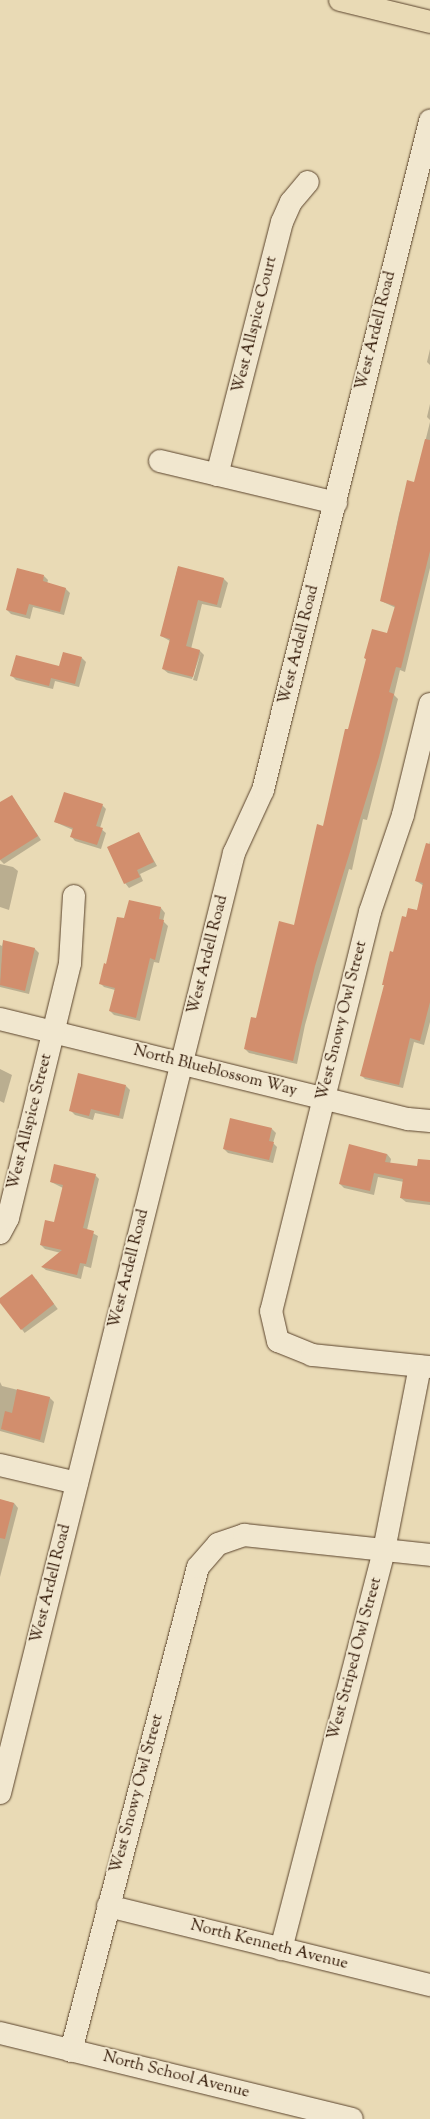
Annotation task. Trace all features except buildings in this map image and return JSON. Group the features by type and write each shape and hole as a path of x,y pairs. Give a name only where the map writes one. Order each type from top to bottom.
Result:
{"main road":[{"path":"340,0 430,22"}],"street":[{"name":"West Ardell Road","path":"0,1793 234,853 263,790 336,503 430,121"},
{"name":"West Allspice Court","path":"218,475 282,222 291,202 308,182"},
{"path":"160,461 336,503"},
{"name":"West Snowy Owl Street","path":"425,1366 312,1355 278,1341 271,1311 370,912 403,815 430,704"},
{"path":"53,1032 70,963 74,896"},
{"name":"North Blueblossom Way","path":"0,1018 408,1119 430,1121"},
{"name":"West Allspice Street","path":"0,1233 8,1218 53,1032"},
{"name":"West Striped Owl Street","path":"281,1949 384,1550 425,1366"},
{"path":"0,1465 77,1483"},
{"name":"West Snowy Owl Street","path":"71,2051 198,1567 218,1544 244,1535 384,1550"},
{"path":"384,1550 430,1555"},
{"name":"North Kenneth Avenue","path":"108,1906 430,1985"},
{"name":"North School Avenue","path":"0,2034 352,2119"}]}
